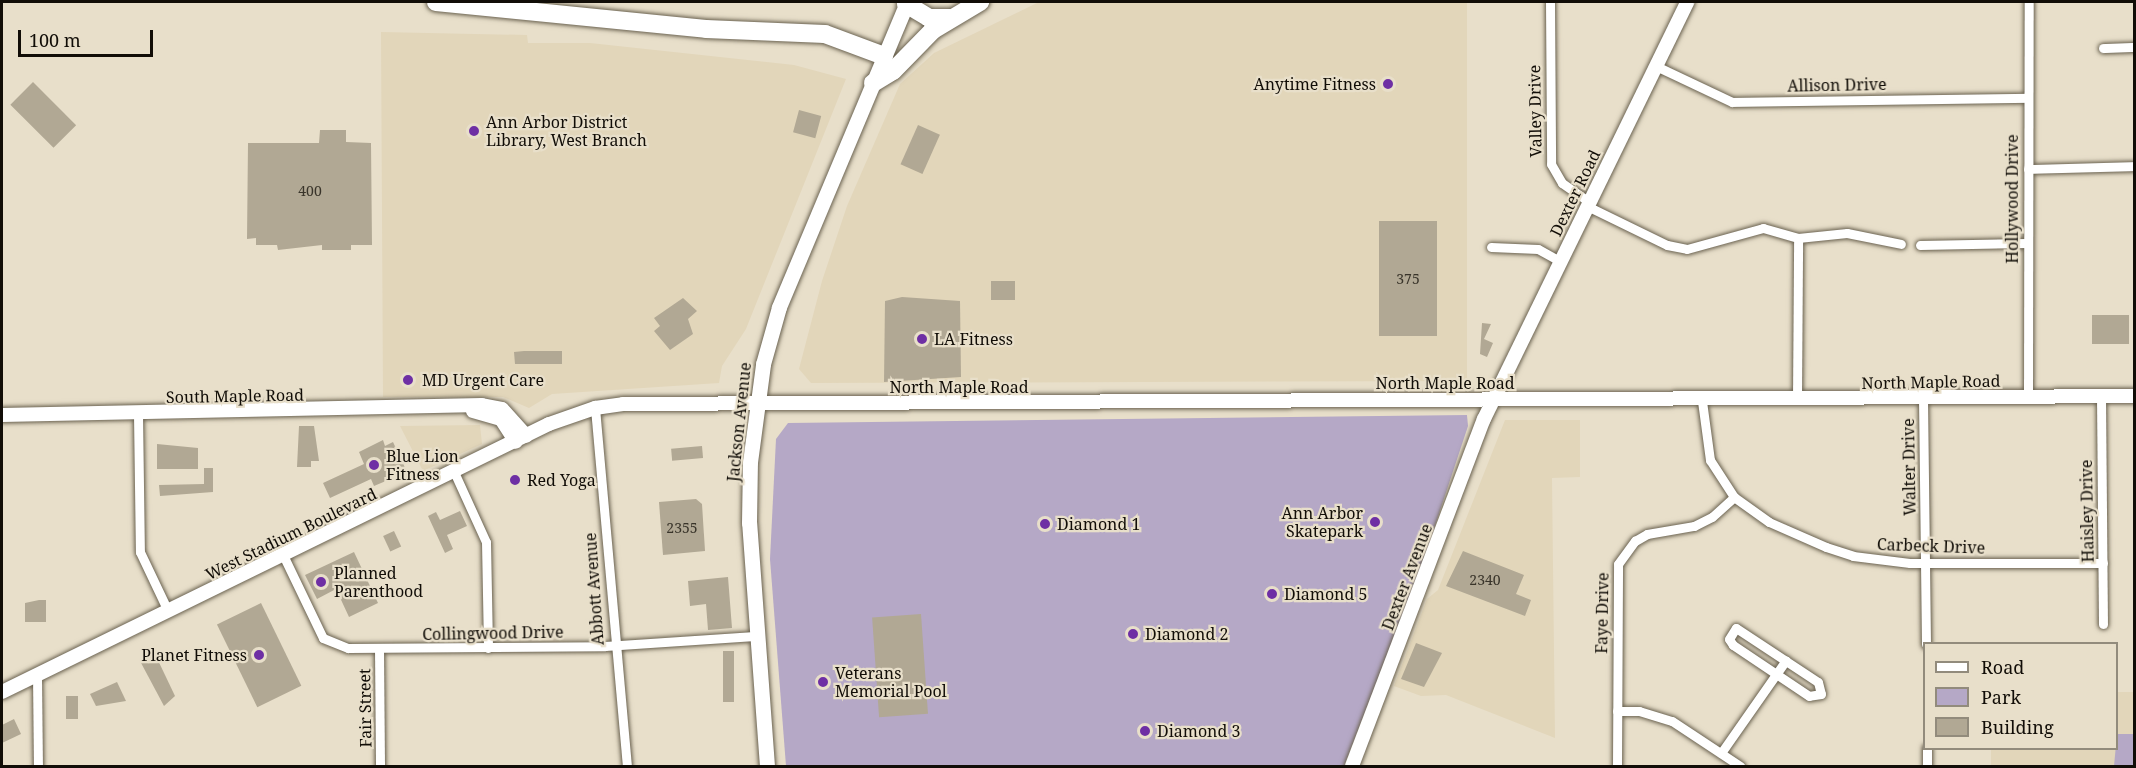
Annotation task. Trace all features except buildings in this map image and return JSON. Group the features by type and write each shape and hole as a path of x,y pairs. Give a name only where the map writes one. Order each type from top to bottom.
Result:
{"highway":[{"path":"436,2 706,29 825,34 884,56"},
{"path":"873,83 893,71 920,41 950,18 980,2"},
{"path":"906,3 929,18 950,18"}],"main road":[{"name":"Dexter Road","path":"1494,399 1687,2"},
{"name":"Jackson Avenue","path":"767,766 755,636 749,523 756,403 779,307 906,3"},
{"name":"North Maple Road","path":"756,403 1494,399 1702,401 2134,396"},
{"name":"Dexter Avenue","path":"1352,766 1494,399"},
{"path":"595,408 756,403"},
{"name":"South Maple Road","path":"2,415 468,409 482,405 502,409 521,439"},
{"name":"West Stadium Boulevard","path":"2,692 455,474 521,439 595,408"}],"street":[{"name":"Valley Drive","path":"1550,2 1551,164 1562,183 1588,204"},
{"name":"Hollywood Drive","path":"2028,397 2027,98 2030,2"},
{"path":"2103,48 2134,47"},
{"name":"Allison Drive","path":"1656,66 1732,102 2027,98"},
{"path":"2028,169 2134,166"},
{"path":"1588,204 1667,245 1687,249 1763,228 1798,238 1847,233 1901,244"},
{"path":"1797,400 1798,238"},
{"path":"1920,245 2027,243"},
{"path":"1491,247 1538,249 1560,261"},
{"name":"Haisley Drive","path":"2101,396 2103,624"},
{"name":"Walter Drive","path":"1923,398 1926,642"},
{"name":"Carbeck Drive","path":"1702,401 1710,460 1734,497 1769,522 1826,547 1877,560 1926,563 2103,563"},
{"name":"Abbott Avenue","path":"595,408 613,646 627,766"},
{"path":"138,414 140,552 168,611"},
{"path":"455,474 486,542 488,648"},
{"name":"Faye Drive","path":"1617,766 1618,564 1641,537 1694,526 1734,497"},
{"name":"Collingwood Drive","path":"284,556 323,638 348,648 613,646 755,636"},
{"path":"1743,630 1818,682 1821,694 1809,696 1775,674 1733,645 1730,632 1743,630"},
{"name":"Fair Street","path":"379,649 380,766"},
{"path":"1721,753 1786,660"},
{"path":"37,675 38,766"},
{"path":"1617,711 1639,711 1672,721 1740,766"},
{"path":"1927,750 1927,766"}],"shaded area":[{"path":"1039,2 1467,2 1467,381 811,383 799,369 822,281 847,206 900,84 934,53"},
{"path":"381,32 527,35 528,43 590,43 794,65 846,79 746,329 722,366 719,383 552,394 529,408 503,397 383,397"},
{"path":"1505,420 1580,420 1580,477 1552,478 1555,738 1446,695 1421,696 1394,686 1427,599 1438,590"},
{"path":"480,425 482,444 423,471 400,426"},
{"path":"2118,692 2134,692 2134,766 1991,766 1991,750 2118,750"}],"green space":[{"path":"1467,415 1468,426 1421,568 1344,766 786,766 770,559 776,439 788,423"},
{"path":"2118,734 2134,734 2134,766 2114,766 2116,750 2118,750"}],"place":[{"name":"Anytime Fitness","path":"1388,84"},
{"name":"Ann Arbor District Library, West Branch","path":"474,131"},
{"name":"LA Fitness","path":"922,339"},
{"name":"MD Urgent Care","path":"408,380"},
{"name":"Blue Lion Fitness","path":"374,465"},
{"name":"Red Yoga","path":"515,480"},
{"name":"Ann Arbor Skatepark","path":"1375,522"},
{"name":"Diamond 1","path":"1045,524"},
{"name":"Planned Parenthood","path":"321,582"},
{"name":"Diamond 5","path":"1272,594"},
{"name":"Diamond 2","path":"1133,634"},
{"name":"Planet Fitness","path":"259,655"},
{"name":"Veterans Memorial Pool","path":"823,682"},
{"name":"Diamond 3","path":"1145,731"}]}
